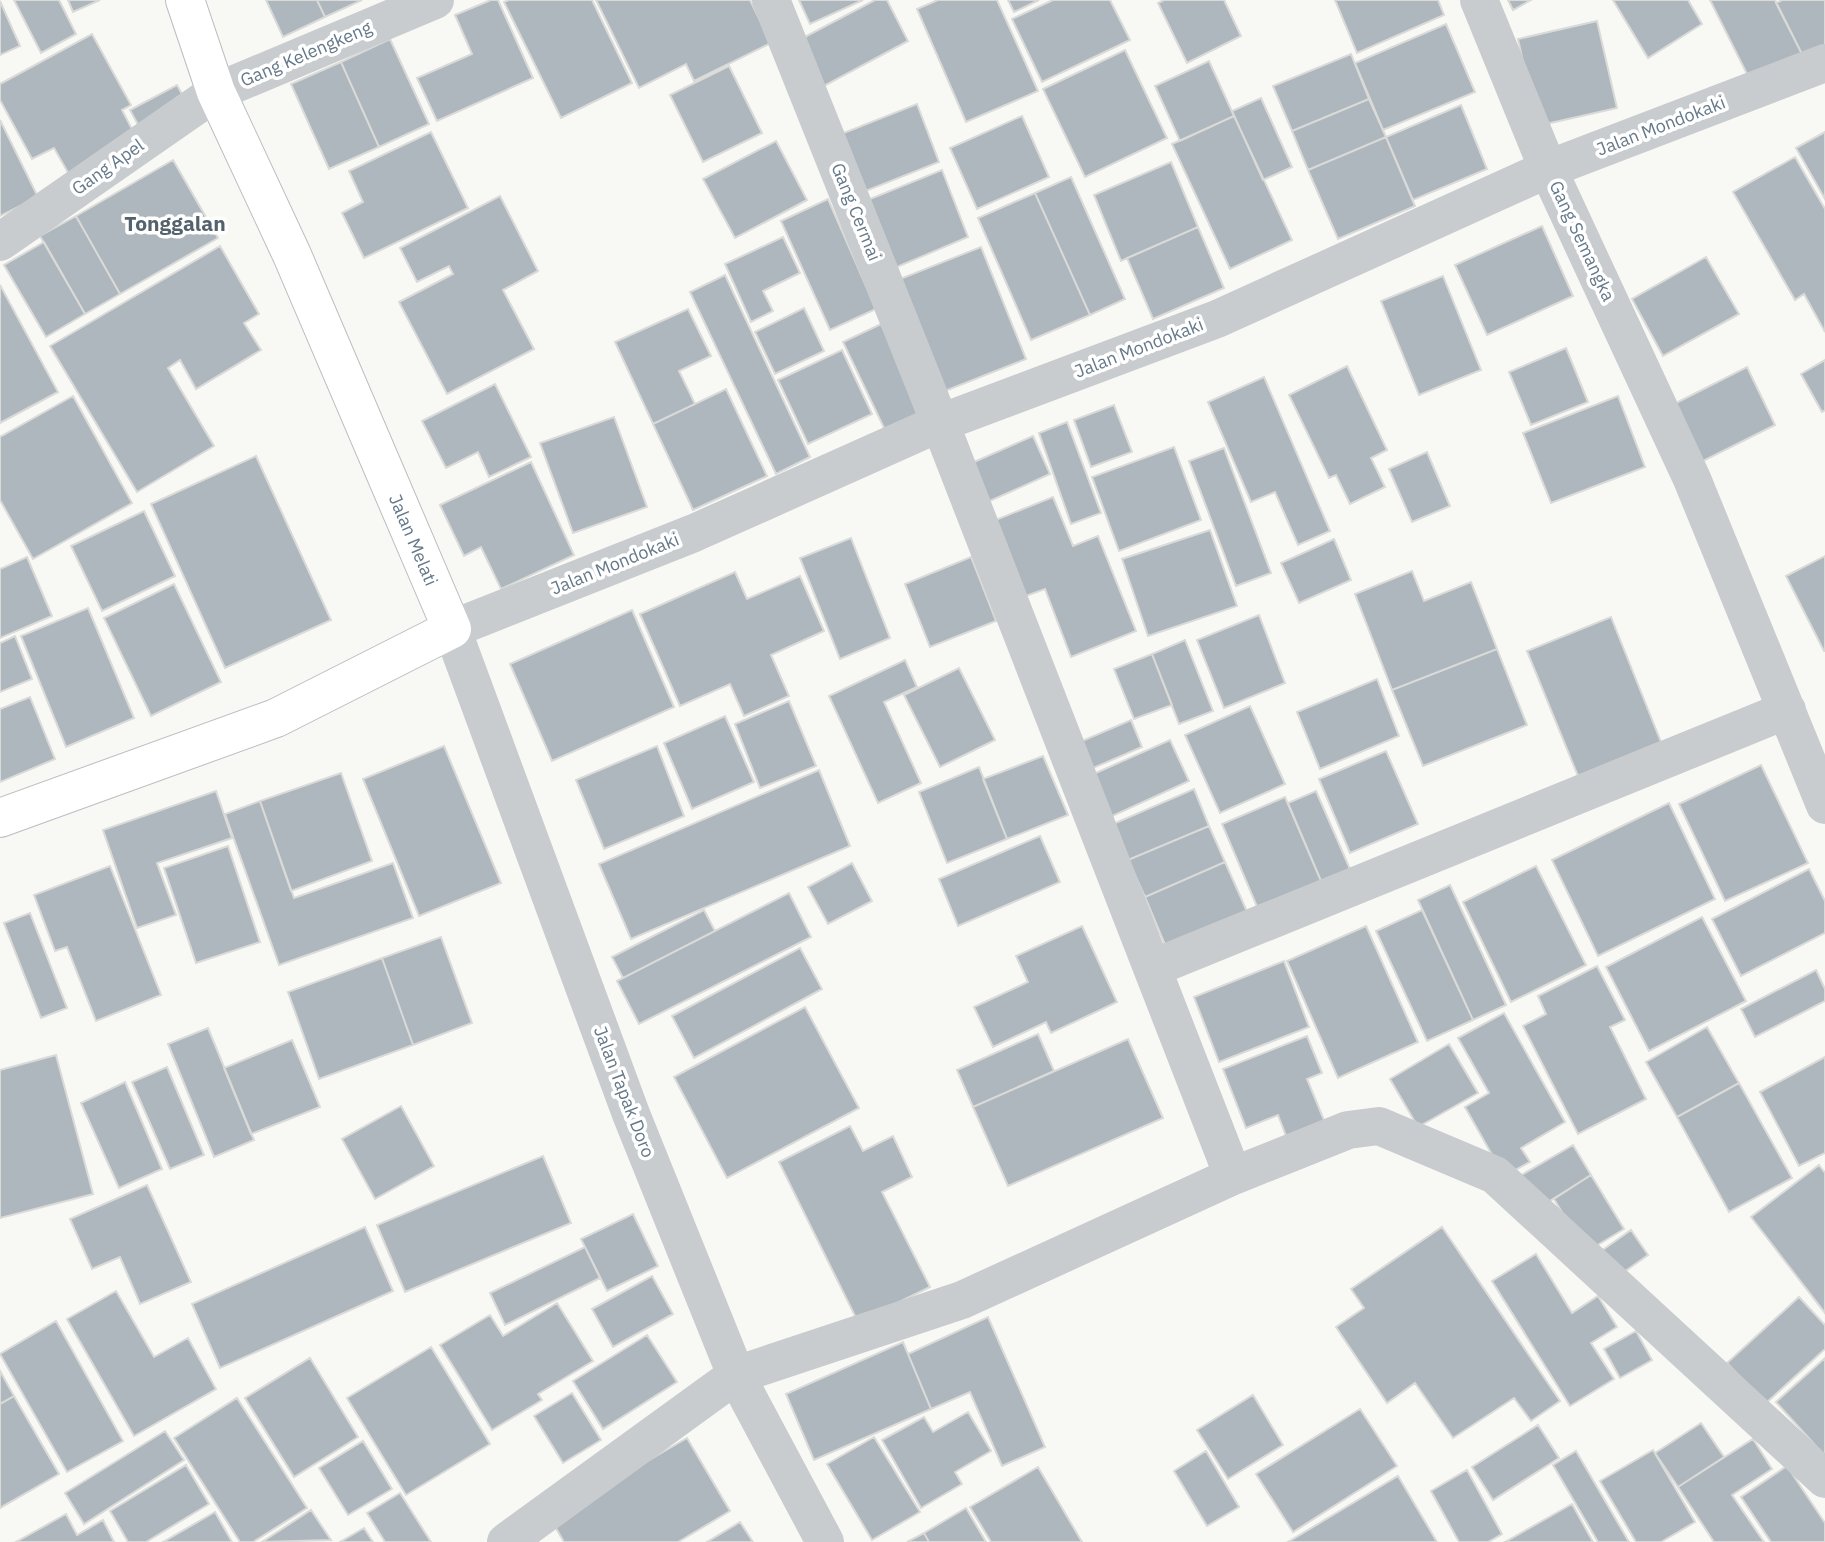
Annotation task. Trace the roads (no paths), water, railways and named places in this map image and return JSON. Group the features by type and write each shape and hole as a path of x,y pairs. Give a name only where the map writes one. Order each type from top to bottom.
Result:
{"street":[{"name":"Jalan Melati","path":"185,0 216,92 292,255 452,629"},
{"name":"Gang Kelengkeng","path":"216,92 435,0"},
{"name":"Gang Cermai","path":"771,0 940,423 1233,1176"},
{"name":"Gang Semangka","path":"1479,0 1548,169 1692,479 1825,805"},
{"name":"Jalan Mondokaki","path":"452,629 694,533 940,423 1217,319 1548,169 1825,63"},
{"name":"Gang Apel","path":"0,242 216,92"},
{"path":"0,818 276,718 452,629"},
{"name":"Jalan Tapak Doro","path":"452,629 631,1114 736,1375 825,1542"},
{"path":"1153,968 1787,710"},
{"path":"506,1542 736,1375 962,1300 1233,1176 1348,1130 1379,1126 1495,1175 1825,1479"}],"district":[{"name":"Tonggalan","path":"175,224"}]}
